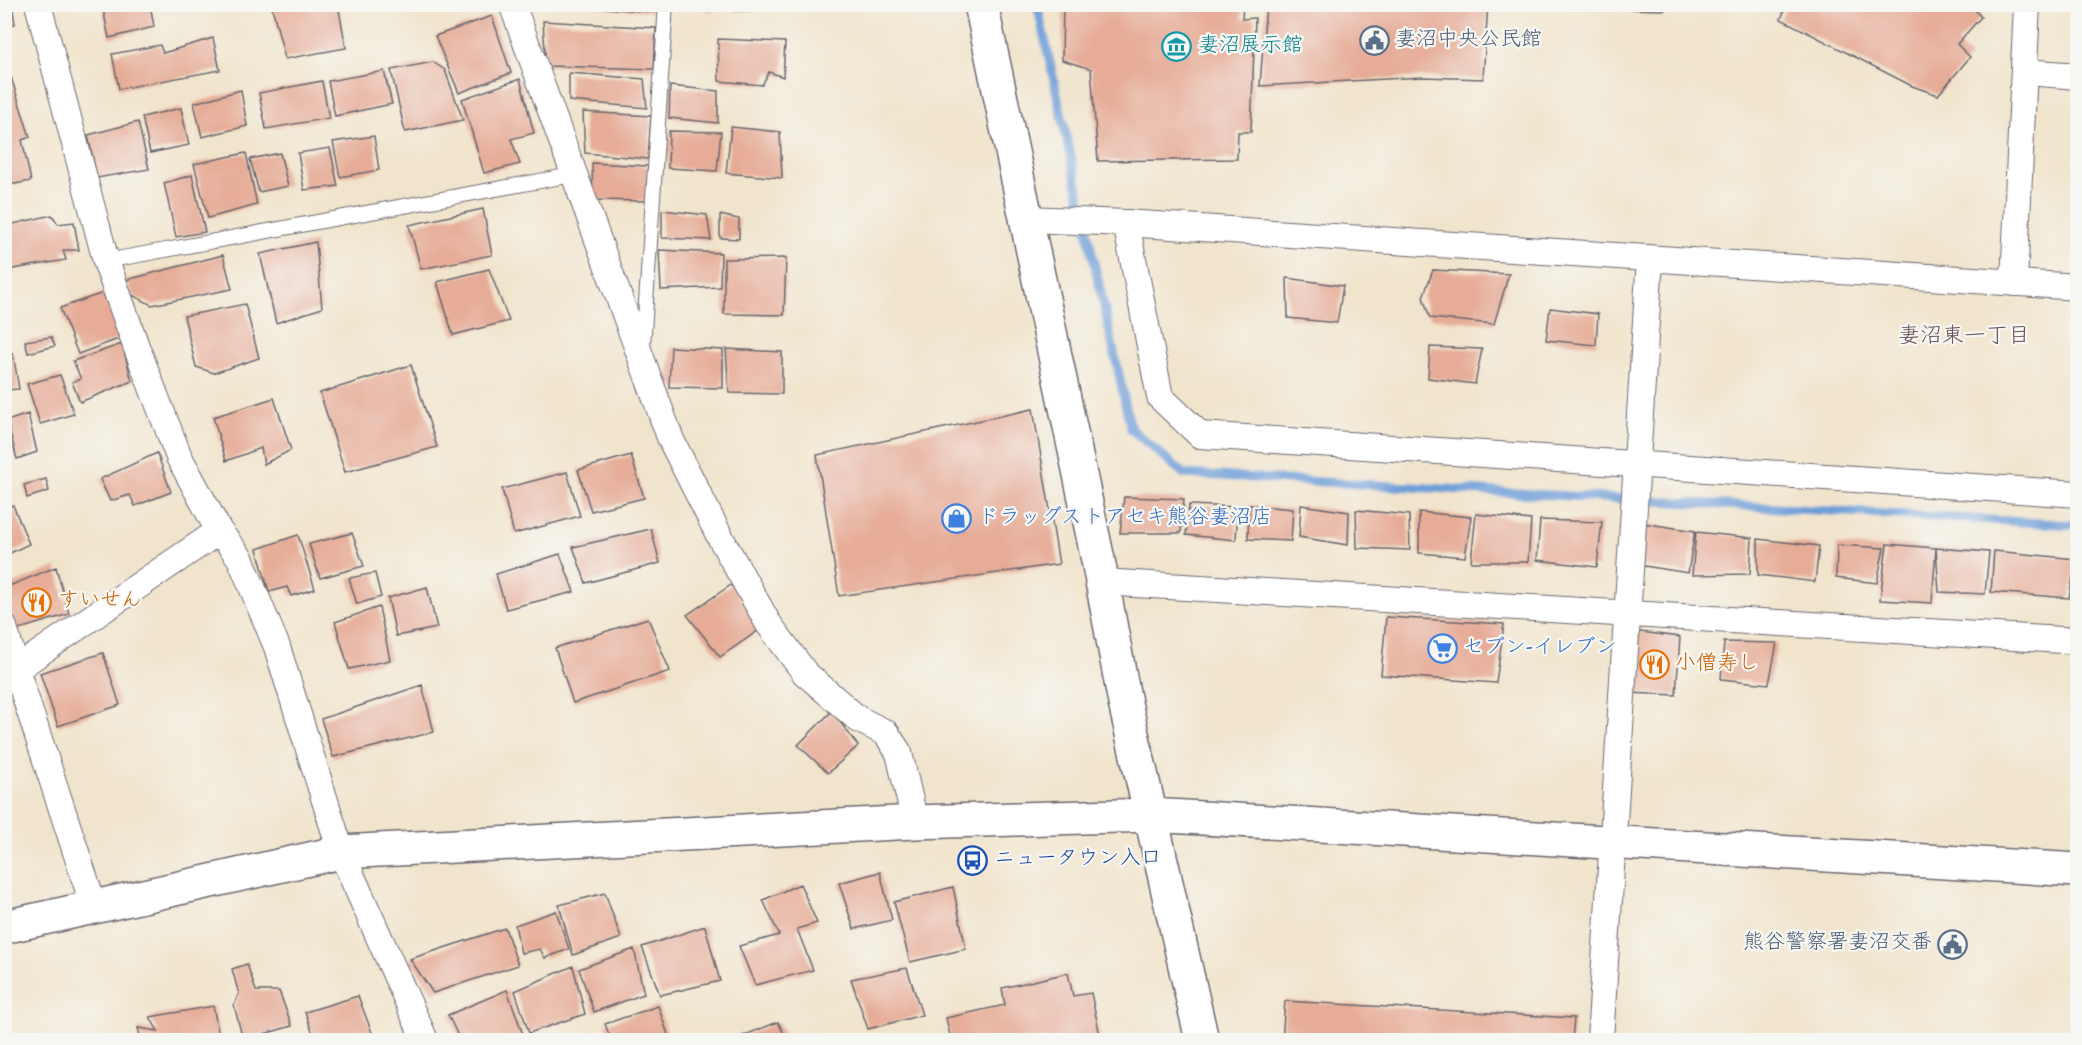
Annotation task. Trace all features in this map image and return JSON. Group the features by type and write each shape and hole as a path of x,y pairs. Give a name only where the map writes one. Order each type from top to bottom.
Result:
{"street":[{"path":"38,4 106,261 179,457 219,531 240,558 277,647 341,852 425,1041"},
{"path":"512,4 572,175 671,440 720,537 768,623 805,673 858,720 886,733 899,753 915,822"},
{"path":"981,4 1102,582 1125,703 1202,1041"},
{"path":"2014,282 2027,4"},
{"path":"2024,72 2078,76"},
{"path":"1027,219 1126,223 2078,287"},
{"path":"1126,223 1160,398 1200,435 2078,494"},
{"path":"1600,1041 1650,258"},
{"path":"10,673 219,531"},
{"path":"1102,582 2078,641"},
{"path":"4,627 10,673 94,908"},
{"path":"4,927 341,852 915,822 1151,815 2078,870"}],"lane":[{"path":"642,363 666,4"},
{"path":"106,261 572,175"}],"building":[{"path":"4,4 12,4 15,24 4,26"},
{"path":"130,4 150,4 154,27 109,38 103,9"},
{"path":"284,4 338,4 346,48 285,59 272,7"},
{"path":"596,4 655,4 654,12 595,7"},
{"path":"706,4 725,4 723,9 706,11"},
{"path":"736,4 789,4 789,9 736,11"},
{"path":"1063,4 1243,4 1242,19 1255,18 1251,132 1238,132 1237,159 1098,161 1091,69 1062,60"},
{"name":"妻沼中央公民館","path":"1266,4 1488,4 1483,79 1423,77 1260,86"},
{"name":"妻沼中央公民館","path":"1550,4 1665,4 1665,10 1574,8"},
{"path":"1787,4 1974,4 1972,6 1981,17 1957,44 1970,57 1938,95 1912,86 1781,19"},
{"path":"492,16 511,73 459,93 435,36"},
{"path":"543,21 656,28 654,69 546,66"},
{"path":"213,38 220,70 119,89 112,54 160,45 163,53"},
{"path":"718,39 785,42 783,77 769,72 762,85 719,81"},
{"path":"433,62 445,70 463,120 405,132 391,70"},
{"path":"384,71 392,104 335,116 328,81"},
{"path":"569,73 644,79 647,108 569,101"},
{"path":"10,74 30,137 22,140 31,181 4,186 4,75"},
{"path":"520,79 534,133 511,139 520,164 484,173 462,99"},
{"path":"322,81 329,118 266,129 259,93"},
{"path":"670,86 718,91 718,123 669,118"},
{"path":"241,90 247,126 202,137 194,103"},
{"path":"181,108 189,145 150,153 142,117"},
{"path":"583,112 651,116 648,159 585,153"},
{"path":"138,122 149,169 97,178 88,135"},
{"path":"731,127 780,132 782,178 726,173"},
{"path":"669,131 721,132 717,171 668,168"},
{"path":"374,136 379,170 340,177 333,142"},
{"path":"330,148 338,186 304,190 298,153"},
{"path":"246,153 257,205 208,218 194,164"},
{"path":"280,153 288,186 259,192 250,159"},
{"path":"592,163 648,166 647,201 593,200"},
{"path":"192,175 205,232 176,237 164,183"},
{"path":"483,209 492,255 421,269 409,225"},
{"path":"662,210 707,215 711,240 662,238"},
{"path":"52,215 58,224 74,222 79,250 63,250 66,260 7,270 4,226"},
{"path":"720,215 739,219 739,239 720,238"},
{"path":"316,242 322,308 276,323 260,254"},
{"path":"659,250 721,253 720,287 661,290"},
{"path":"223,255 232,289 152,305 132,295 126,280"},
{"path":"786,258 784,315 724,314 724,259"},
{"path":"489,269 509,321 453,335 437,282"},
{"path":"1433,270 1509,274 1494,324 1430,318 1423,297"},
{"path":"1287,278 1343,286 1337,323 1288,318"},
{"path":"103,293 121,338 78,354 60,308"},
{"path":"245,304 259,358 214,373 196,367 184,316"},
{"path":"1550,308 1598,314 1596,345 1546,340"},
{"path":"51,337 55,346 28,353 25,341"},
{"path":"122,344 132,381 80,402 72,382 81,379 73,361"},
{"path":"671,347 723,350 723,388 669,387"},
{"path":"1430,347 1482,349 1475,384 1428,378"},
{"path":"726,349 782,352 782,394 729,393"},
{"path":"13,353 19,389 4,390 4,356"},
{"path":"411,365 437,447 345,472 320,393"},
{"path":"60,375 74,414 40,424 27,384"},
{"path":"274,398 291,450 264,464 261,448 226,461 213,417"},
{"path":"1033,409 1059,564 839,596 817,455"},
{"path":"28,414 37,452 17,459 7,421"},
{"path":"157,453 171,492 135,506 130,495 110,501 100,479"},
{"path":"631,455 644,498 591,511 578,470"},
{"path":"567,472 580,516 514,534 502,489"},
{"path":"46,479 49,491 27,498 24,485"},
{"path":"1124,497 1184,499 1181,533 1120,533"},
{"path":"13,505 29,544 4,556 4,508"},
{"path":"1189,505 1238,507 1236,540 1186,535"},
{"path":"1249,505 1293,509 1291,541 1248,539"},
{"path":"1301,505 1349,512 1348,545 1299,537"},
{"path":"1356,510 1409,515 1410,550 1357,548"},
{"path":"1419,512 1471,517 1465,557 1419,553"},
{"path":"1476,514 1531,520 1528,562 1471,562"},
{"path":"1540,520 1602,522 1597,567 1537,560"},
{"path":"1635,522 1695,531 1688,573 1632,564"},
{"path":"651,529 660,563 586,583 573,547"},
{"path":"1696,532 1752,538 1750,574 1692,575"},
{"path":"352,533 364,566 320,578 309,544"},
{"path":"298,535 315,589 291,596 287,587 269,592 257,549"},
{"path":"1758,539 1819,546 1815,582 1758,575"},
{"path":"1887,544 1936,548 1932,603 1880,600"},
{"path":"1837,545 1884,548 1877,583 1836,578"},
{"path":"1936,548 1989,552 1985,594 1939,592"},
{"path":"1994,551 2076,559 2069,598 1991,592"},
{"path":"560,554 574,592 506,609 496,574"},
{"name":"すいせん","path":"56,567 69,614 16,630 4,588"},
{"path":"375,573 381,597 357,604 349,578"},
{"path":"731,585 762,628 720,657 687,615"},
{"path":"427,587 437,628 396,636 388,598"},
{"path":"379,607 390,660 349,669 335,622"},
{"name":"セブン-イレブン","path":"1386,617 1504,624 1496,683 1381,675"},
{"path":"648,618 670,671 573,703 555,648"},
{"name":"小僧寿し","path":"1632,631 1680,637 1676,695 1628,693"},
{"path":"1724,642 1777,643 1769,684 1721,679"},
{"path":"103,653 120,705 58,726 40,673"},
{"path":"422,685 434,732 333,757 321,719"},
{"path":"832,711 858,746 828,773 798,745"},
{"path":"880,872 892,920 854,929 839,883"},
{"path":"800,884 817,923 797,929 813,970 755,985 739,946 779,935 763,900"},
{"path":"953,887 966,949 910,962 894,902"},
{"path":"605,893 621,938 573,955 559,905"},
{"path":"556,911 569,949 545,958 540,949 521,953 515,925"},
{"path":"705,926 720,981 660,995 642,947"},
{"path":"505,928 518,965 433,993 410,959"},
{"path":"634,949 644,994 594,1012 579,969"},
{"path":"247,964 256,991 279,991 292,1026 243,1040 234,1005 239,994 232,969"},
{"path":"573,966 585,1014 529,1033 515,991"},
{"path":"907,968 922,1015 868,1029 851,979"},
{"path":"1068,973 1073,996 1091,993 1101,1040 951,1040 946,1018 1005,1005 1002,988"},
{"path":"507,990 525,1040 460,1040 448,1015"},
{"path":"358,996 374,1038 315,1040 305,1012"},
{"path":"1285,1001 1574,1018 1572,1040 1282,1040"},
{"path":"213,1006 220,1040 141,1040 138,1028 158,1031 150,1017"},
{"path":"658,1006 670,1040 611,1040 605,1024"},
{"path":"778,1022 787,1040 732,1040"}],"waterway":[{"path":"1037,4 1131,429 1184,474 2078,525"}],"place":[{"name":"妻沼中央公民館","path":"1374,41"},
{"name":"妻沼展示館","path":"1177,47"},
{"name":"ドラッグストアセキ熊谷妻沼店","path":"957,519"},
{"name":"すいせん","path":"37,602"},
{"name":"セブン-イレブン","path":"1442,649"},
{"name":"小僧寿し","path":"1654,665"},
{"name":"ニュータウン入口","path":"973,860"},
{"name":"熊谷警察署妻沼交番","path":"1953,944"}],"district":[{"name":"妻沼東一丁目","path":"1964,338"}]}
